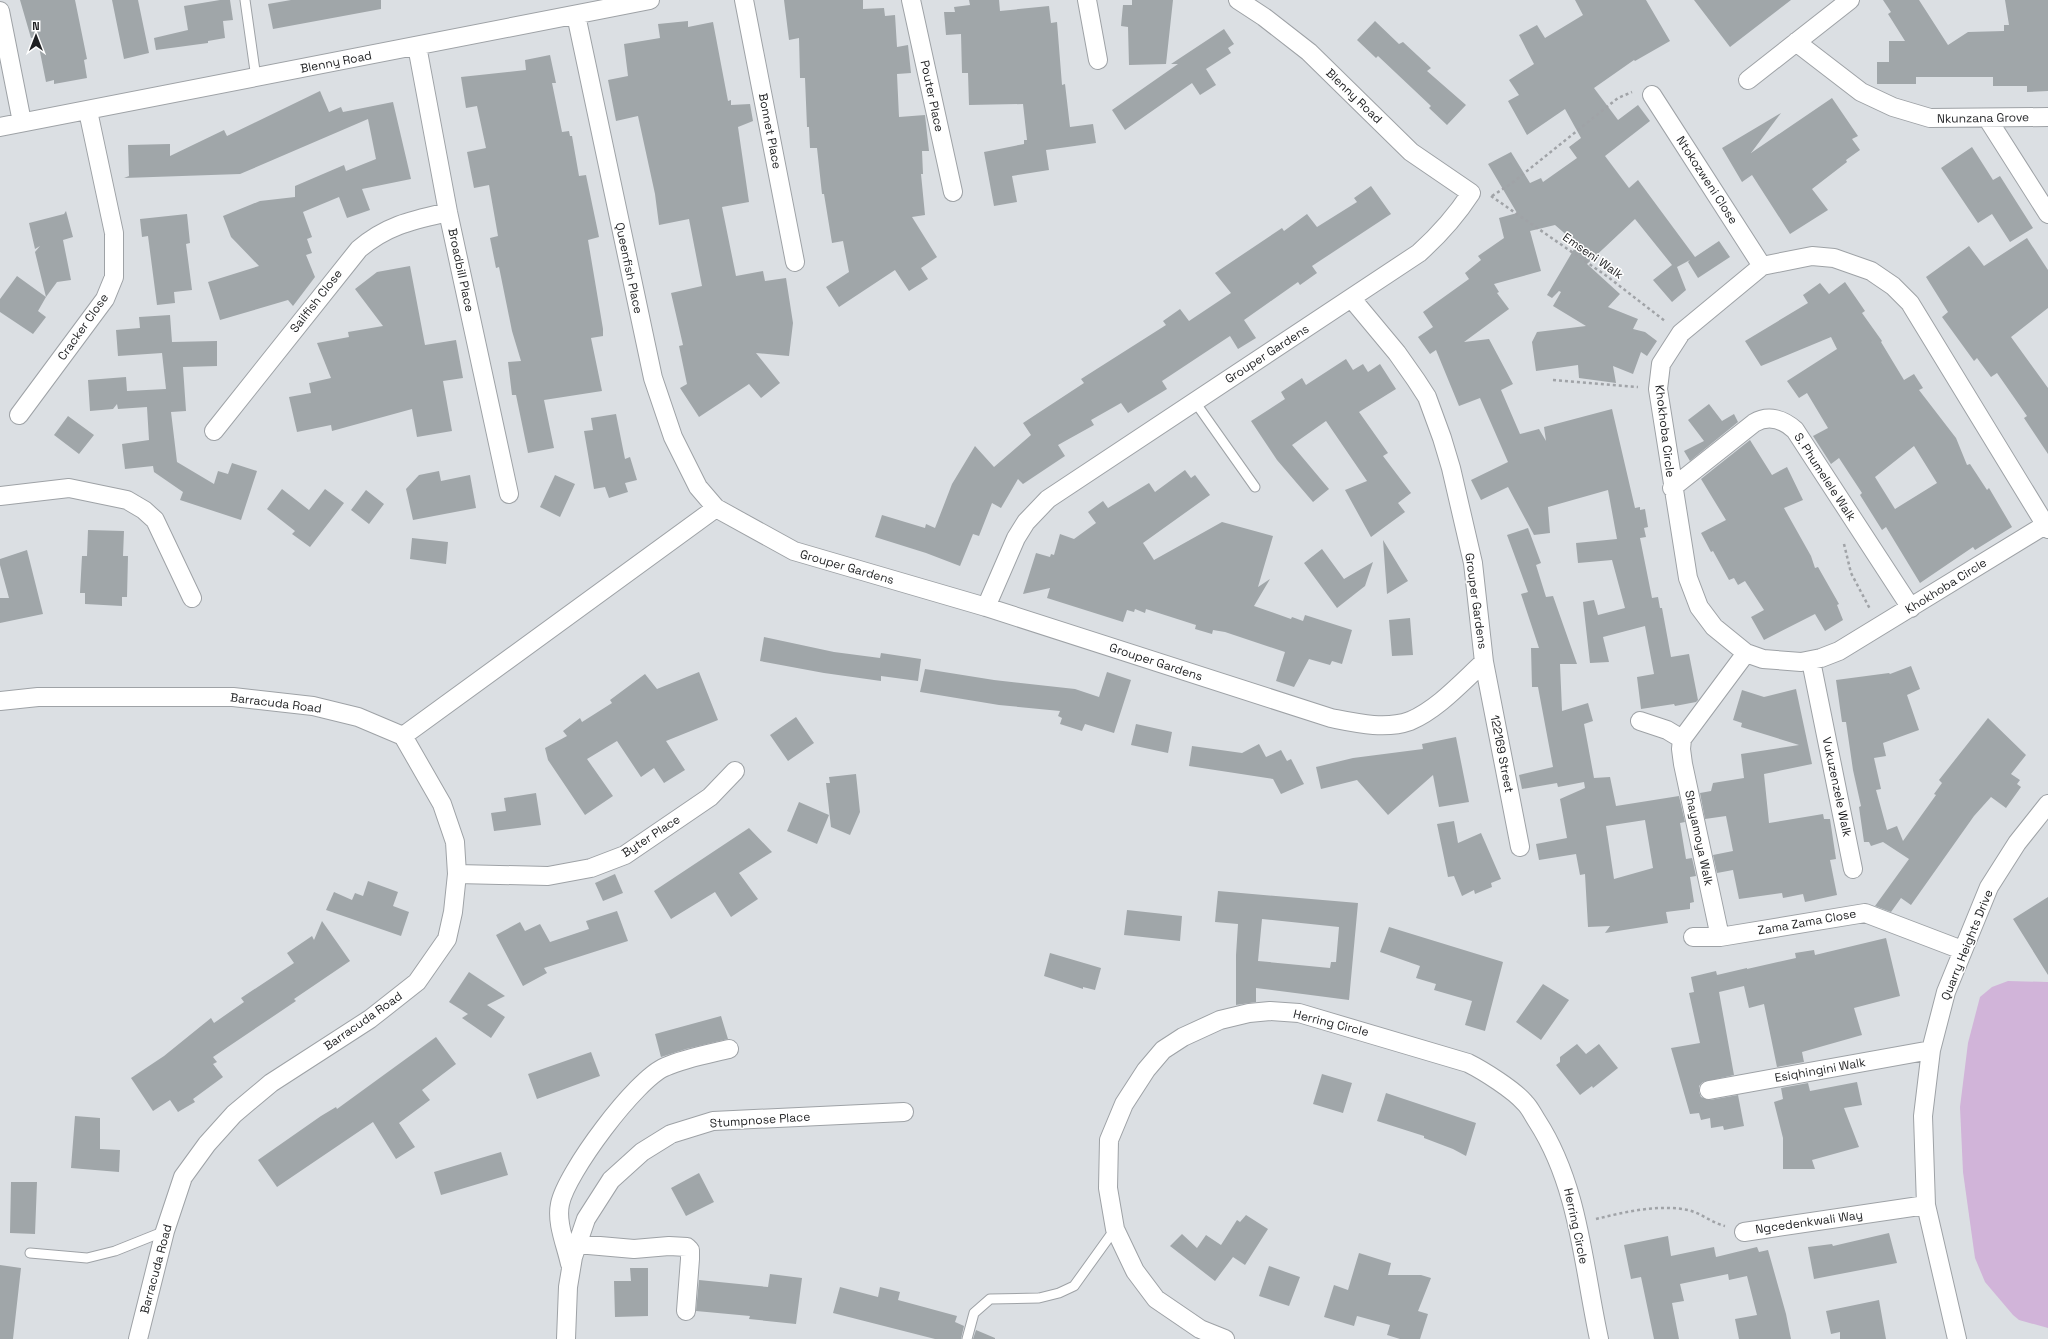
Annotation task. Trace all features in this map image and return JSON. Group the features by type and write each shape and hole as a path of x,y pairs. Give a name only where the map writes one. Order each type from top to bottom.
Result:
{"street":[{"name":"Blenny Road","path":"0,127 650,0"},
{"name":"Bonnet Place","path":"744,0 795,262"},
{"name":"Pouter Place","path":"911,0 953,192"},
{"path":"1087,0 1098,60"},
{"name":"Blenny Road","path":"1238,0 1264,17 1309,52 1411,152 1471,193"},
{"path":"1748,80 1850,0"},
{"path":"0,11 22,122"},
{"name":"Queenfish Place","path":"576,15 653,378 673,437 698,487 716,508"},
{"name":"Nkunzana Grove","path":"1796,42 1860,92 1893,107 1930,118 2048,117"},
{"name":"Broadbill Place","path":"417,46 448,212 509,494"},
{"name":"Ntokozweni Close","path":"1652,95 1762,266"},
{"name":"Cracker Close","path":"19,415 105,299 114,277 114,233 88,111"},
{"path":"1987,118 2048,214"},
{"name":"Grouper Gardens","path":"986,607 1016,538 1026,522 1048,499 1352,299 1424,249 1439,235 1460,211 1471,193"},
{"name":"Sailfish Close","path":"214,432 359,249 387,229 404,222 448,212"},
{"name":"Khokhoba Circle","path":"1812,256 1834,258 1871,271 1893,286 1910,303 2047,527 1839,651 1811,661 1801,662 1763,659 1746,654 1714,627 1699,607 1688,578 1672,488 1658,389 1661,364 1681,333 1762,266 1812,256"},
{"name":"Grouper Gardens","path":"716,508 794,551 986,607 1331,718 1372,725 1409,721 1424,713 1442,700 1484,662 1472,563 1451,468 1427,397 1397,353 1352,299"},
{"name":"S. Phumelele Walk","path":"1672,488 1754,423 1759,420 1781,420 1795,430 1911,608"},
{"path":"0,496 69,488 127,500 144,510 155,520 192,598"},
{"path":"403,736 716,508"},
{"path":"1640,721 1666,730 1682,739 1746,654"},
{"name":"Vukuzenzele Walk","path":"1811,661 1853,869"},
{"name":"122169 Street","path":"1484,662 1520,847"},
{"name":"Barracuda Road","path":"0,701 38,697 233,697 313,706 358,717 403,736 442,804 455,842 457,874 453,912 446,938 417,982 370,1019 271,1083 234,1114 207,1144 183,1177 165,1231 138,1339"},
{"name":"Shayamoya Walk","path":"1682,739 1681,749 1683,764 1720,937"},
{"name":"Byter Place","path":"457,874 548,876 591,868 618,858 631,851 710,797 735,771"},
{"name":"Quarry Heights Drive","path":"1957,1339 1926,1205 1923,1116 1931,1050 1946,992 1989,887 2017,843 2048,804"},
{"name":"Zama Zama Close","path":"1693,937 1720,937 1865,913 1962,950"},
{"name":"Herring Circle","path":"1225,1339 1200,1330 1156,1299 1135,1271 1116,1229 1108,1188 1109,1140 1124,1104 1146,1070 1163,1050 1182,1037 1220,1020 1270,1011 1299,1014 1369,1033 1468,1063 1488,1074 1525,1102 1549,1139 1563,1172 1578,1223 1599,1339"},
{"path":"571,1268 559,1219 560,1205 569,1179 592,1142 636,1091 664,1067 729,1049"},
{"name":"Esiqhingini Walk","path":"1708,1090 1931,1050"},
{"name":"Stumpnose Place","path":"566,1339 568,1287 571,1268 577,1244 586,1219 611,1180 642,1152 672,1134 713,1121 904,1112"},
{"name":"Ngcedenkwali Way","path":"1744,1232 1926,1205"},
{"path":"577,1244 634,1249 668,1246 687,1247 690,1250 690,1259 686,1311"}],"lane":[{"path":"245,0 256,78"},
{"path":"1195,402 1255,487"},
{"path":"967,1339 974,1313 990,1298 1039,1298 1059,1293 1074,1286 1116,1229"},
{"path":"30,1253 88,1258 109,1253 165,1231"}],"path":[{"path":"1492,196 1512,183 1618,98 1632,92 1642,91 1652,95"},
{"name":"Emseni Walk","path":"1471,193 1492,196 1608,277 1681,333"},
{"path":"1553,380 1658,389"},
{"path":"1846,508 1838,522 1851,572 1879,628"},
{"name":"Ngcedenkwali Way","path":"1578,1223 1624,1212 1657,1208 1688,1210 1721,1225 1744,1232"}],"shaded area":[{"path":"2008,981 2048,982 2048,1328 2019,1320 1985,1282 1975,1258 1963,1172 1960,1107 1968,1043 1980,997 1992,987"}],"building":[{"path":"20,0 75,0 87,59 84,60 87,78 54,84 54,80 46,82 37,37 31,38"},
{"path":"112,0 138,0 149,53 124,59"},
{"path":"220,0 230,0 233,20 223,21 225,38 208,41 208,43 156,50 154,38 188,30 184,6"},
{"path":"291,0 381,0 381,9 273,29 268,4"},
{"path":"784,0 863,0 863,9 884,8 885,16 895,15 897,47 908,45 911,73 897,74 899,117 925,115 929,151 922,151 923,174 921,174 925,215 912,217 937,257 921,268 928,279 909,291 895,270 839,307 826,287 849,272 843,241 832,243 824,194 822,194 817,148 810,148 809,127 807,127 805,78 800,78 799,38 789,40"},
{"path":"969,0 999,0 1000,11 1049,6 1051,23 1057,22 1062,85 1065,84 1070,127 1093,124 1096,143 1046,150 1049,170 1012,176 1017,202 994,206 984,152 1024,144 1024,140 1027,140 1023,104 969,105 968,73 962,73 961,34 946,35 944,12 955,12 954,7 970,5"},
{"path":"1132,0 1173,0 1166,64 1129,65 1128,27 1121,26 1123,5 1132,5"},
{"path":"1575,0 1646,0 1670,41 1635,61 1634,60 1594,88 1618,120 1638,105 1650,121 1605,156 1629,188 1638,180 1695,257 1719,241 1730,257 1698,278 1688,262 1690,260 1677,267 1686,290 1672,302 1653,280 1672,265 1635,219 1587,264 1620,294 1608,307 1638,319 1633,329 1645,332 1657,341 1647,356 1641,352 1633,374 1613,366 1616,383 1579,378 1578,365 1536,371 1532,342 1537,332 1586,326 1553,306 1561,292 1559,291 1552,298 1547,295 1577,244 1555,225 1530,231 1541,271 1494,284 1499,292 1497,293 1509,309 1464,342 1489,339 1513,384 1501,390 1520,434 1539,429 1546,441 1544,427 1612,409 1635,508 1640,507 1640,510 1645,509 1648,527 1644,528 1646,537 1640,538 1652,598 1658,597 1660,608 1662,608 1671,657 1689,654 1698,700 1696,702 1675,706 1674,704 1641,709 1637,677 1654,674 1645,626 1603,637 1609,662 1590,663 1583,602 1594,600 1598,615 1625,608 1612,560 1578,563 1576,543 1617,539 1608,490 1548,507 1550,533 1534,535 1508,487 1481,500 1471,480 1508,462 1480,398 1459,406 1436,350 1430,354 1418,337 1433,327 1423,312 1469,279 1465,273 1481,260 1478,256 1504,238 1499,218 1517,213 1488,164 1511,152 1530,183 1541,178 1543,182 1577,158 1569,147 1581,138 1565,109 1527,135 1508,101 1519,95 1509,80 1534,64 1519,35 1537,25 1545,38 1583,15"},
{"path":"1694,0 1791,0 1730,47"},
{"path":"1883,0 1919,0 1948,45 1968,32 2004,31 2004,25 2009,25 2005,0 2048,0 2048,91 2027,92 2027,86 1993,86 1993,77 1916,77 1916,84 1877,84 1877,62 1889,62 1889,41 1905,41 1888,14 1891,12"},
{"path":"688,21 688,27 713,22 728,101 731,100 731,105 750,104 753,121 738,127 749,202 722,207 736,276 763,271 765,281 786,278 793,323 789,356 756,353 780,383 761,398 749,384 699,417 680,388 687,384 679,346 683,345 671,293 702,286 689,219 659,225 655,194 638,116 616,121 608,80 628,76 624,44 660,38 658,24"},
{"path":"1375,21 1399,44 1403,42 1431,68 1427,71 1466,105 1447,125 1429,108 1431,106 1378,56 1376,58 1357,40"},
{"path":"1224,29 1234,44 1228,48 1231,53 1206,69 1216,85 1200,95 1192,83 1125,130 1112,110 1178,64 1171,64"},
{"path":"550,55 556,83 552,83 562,132 569,131 570,136 572,136 579,176 586,175 599,237 588,240 603,329 603,336 591,338 602,391 544,400 554,448 528,453 516,395 512,395 508,362 521,361 512,331 499,267 496,268 490,238 498,236 489,185 474,188 467,152 486,148 477,106 466,108 461,77 526,70 525,60"},
{"path":"320,91 329,112 341,107 343,112 393,102 411,179 362,189 370,210 347,218 339,197 303,212 312,237 307,239 312,253 306,255 315,277 293,306 288,300 220,320 208,282 259,266 231,237 223,216 260,201 295,197 295,186 344,165 346,171 376,159 368,119 240,174 124,178 129,176 128,145 170,144 170,156 224,130 227,136"},
{"path":"1832,98 1858,136 1852,139 1860,150 1812,189 1828,210 1790,234 1752,175 1742,182 1722,148 1781,113 1751,153"},
{"path":"1972,147 1993,180 2000,176 2033,228 2010,242 1992,214 1978,223 1941,168"},
{"path":"1371,186 1391,214 1312,266 1317,273 1300,285 1298,282 1244,320 1256,338 1238,349 1230,336 1162,381 1167,389 1128,413 1121,403 1091,420 1094,425 1058,445 1065,456 1023,484 1018,479 1001,508 992,503 979,536 973,534 960,566 926,553 875,537 882,515 925,528 926,524 935,528 952,484 975,446 994,467 1031,435 1023,423 1084,383 1081,379 1166,325 1163,321 1180,309 1189,321 1231,293 1215,273 1282,228 1284,231 1307,214 1317,227 1357,202 1354,198"},
{"path":"66,211 73,237 63,240 71,280 57,282 46,297 35,252 40,246 35,249 29,223 64,214"},
{"path":"187,214 190,243 186,244 192,290 174,292 175,303 157,305 148,236 142,237 140,219"},
{"path":"2027,238 2048,270 2048,308 2011,337 2048,388 2048,454 2024,418 2027,416 1997,373 1991,377 1977,358 1974,361 1942,317 1948,312 1926,277 1969,246 1984,266"},
{"path":"410,266 425,345 456,340 463,378 443,381 452,431 417,437 412,409 332,431 331,425 297,432 289,397 311,393 309,383 331,378 317,343 349,337 348,332 383,326 355,289 377,272"},
{"path":"17,276 46,297 38,311 46,317 33,334 0,312 0,299"},
{"path":"1845,282 1865,311 1862,313 1882,341 1881,342 1904,380 1914,374 1923,388 1919,390 1956,438 1967,465 1970,464 1987,490 1989,488 2012,527 1975,550 1973,547 1920,583 1886,527 1882,530 1860,495 1862,493 1839,458 1831,464 1813,436 1828,428 1807,393 1799,398 1787,381 1837,349 1831,337 1761,366 1745,341 1808,303 1803,295 1820,283 1829,294","holes":["1914,446 1937,483 1895,509 1875,477"]},
{"path":"170,315 172,342 217,341 217,366 183,367 186,411 171,412 177,462 214,484 218,471 228,474 232,463 257,471 241,520 180,500 183,492 154,472 153,466 125,469 122,444 149,440 147,407 118,409 117,404 113,409 90,411 88,380 126,377 127,391 166,389 162,353 118,356 116,330 140,328 139,317"},
{"path":"1346,359 1353,370 1363,364 1368,372 1380,364 1396,389 1359,412 1388,453 1383,456 1411,493 1398,503 1405,512 1371,537 1345,490 1367,481 1326,421 1292,445 1329,489 1313,502 1277,460 1251,421 1285,399 1281,392 1302,378 1306,385"},
{"path":"1709,404 1722,421 1734,414 1738,422 1690,461 1684,451 1704,441 1688,420"},
{"path":"616,414 625,459 630,457 637,480 625,483 628,492 609,498 605,487 594,489 584,431 593,430 591,418"},
{"path":"68,416 94,435 79,454 54,435"},
{"path":"1750,440 1772,475 1787,467 1803,500 1784,508 1811,556 1815,568 1818,567 1839,604 1837,605 1843,620 1825,631 1815,614 1764,640 1751,617 1764,610 1745,581 1738,585 1734,578 1729,580 1701,533 1726,520 1701,479"},
{"path":"1185,470 1191,478 1195,475 1210,495 1143,543 1154,560 1222,522 1273,536 1258,587 1270,579 1254,606 1291,619 1292,617 1303,621 1305,615 1352,630 1342,664 1332,661 1330,665 1309,659 1294,687 1276,681 1285,652 1225,632 1213,630 1212,634 1195,629 1196,625 1146,609 1145,613 1135,609 1134,612 1127,610 1123,622 1047,598 1050,588 1023,594 1036,553 1050,557 1051,554 1054,555 1060,534 1074,539 1096,523 1088,512 1103,501 1108,508 1149,483 1155,492"},
{"path":"439,471 441,481 470,475 476,508 413,520 406,489 419,475"},
{"path":"555,475 575,484 560,517 540,507"},
{"path":"282,489 309,510 325,489 344,503 310,547 292,534 295,531 267,509"},
{"path":"366,490 384,504 369,524 351,510"},
{"path":"1528,528 1541,563 1536,565 1546,597 1553,596 1577,664 1560,664 1562,711 1588,703 1593,721 1584,724 1594,778 1610,777 1616,806 1679,796 1685,822 1680,823 1686,859 1692,858 1696,876 1690,877 1694,902 1690,903 1690,909 1666,912 1668,923 1605,933 1610,926 1588,927 1585,874 1580,875 1576,854 1539,860 1536,844 1567,838 1560,799 1585,788 1584,782 1558,787 1557,783 1522,789 1519,775 1553,767 1538,687 1532,687 1531,648 1539,648 1521,594 1528,592 1507,535","holes":["1645,820 1653,868 1614,879 1606,826"]},
{"path":"88,530 124,531 123,556 128,556 127,597 122,597 122,606 85,604 85,593 80,593 82,556 87,556"},
{"path":"412,538 448,542 446,564 410,559"},
{"path":"1383,540 1408,581 1387,594"},
{"path":"1322,549 1344,579 1373,562 1365,586 1337,608 1304,563"},
{"path":"27,550 43,614 0,623 0,598 9,598 0,565 0,559"},
{"path":"1410,618 1413,655 1392,656 1389,620"},
{"path":"764,637 834,652 880,658 881,653 921,659 918,681 881,676 881,681 824,673 760,661"},
{"path":"1911,666 1920,689 1907,695 1919,730 1883,743 1886,756 1874,758 1881,789 1876,790 1887,830 1897,826 1903,841 1936,795 1934,794 1942,783 1939,780 1988,718 2026,755 2011,774 2020,780 2017,784 2021,787 2006,808 1991,797 1974,816 1911,905 1901,898 1891,912 1875,906 1909,859 1883,842 1871,846 1869,842 1864,842 1859,807 1861,806 1853,770 1846,722 1842,722 1836,680 1890,674"},
{"path":"925,669 994,680 1075,689 1099,697 1107,672 1131,680 1114,733 1085,724 1082,731 1060,724 1062,718 1058,716 1060,711 999,705 920,692"},
{"path":"699,672 718,720 666,741 685,770 664,783 654,768 641,777 617,741 587,759 613,796 585,815 548,760 545,748 567,736 563,731 580,718 582,722 612,703 610,700 645,674 657,689"},
{"path":"1796,689 1812,764 1764,774 1769,823 1823,814 1824,819 1830,819 1836,859 1830,860 1837,895 1805,902 1803,894 1783,898 1782,893 1739,899 1733,870 1717,873 1713,855 1733,851 1726,816 1705,819 1700,793 1711,791 1713,783 1744,778 1741,754 1799,745 1741,727 1742,723 1733,720 1742,690 1764,697"},
{"path":"796,717 814,743 788,761 770,735"},
{"path":"1136,724 1172,732 1168,753 1131,745"},
{"path":"1456,737 1469,802 1439,807 1433,775 1388,815 1357,780 1321,789 1316,767 1353,758 1423,749 1422,744"},
{"path":"1259,744 1266,757 1281,750 1287,761 1291,759 1304,784 1281,794 1273,779 1189,766 1192,746 1242,753"},
{"path":"856,774 860,812 850,835 831,827 826,783 830,783 829,777"},
{"path":"536,793 541,825 494,831 491,813 506,811 504,798"},
{"path":"799,802 829,815 817,844 787,831"},
{"path":"1454,821 1458,843 1481,833 1501,879 1491,883 1492,887 1475,894 1474,890 1462,896 1454,876 1448,877 1437,824"},
{"path":"749,828 772,852 739,873 758,899 731,917 715,892 671,919 654,891"},
{"path":"615,874 623,893 603,901 595,883"},
{"path":"368,881 398,892 393,906 409,912 401,936 326,910 334,892 352,900 355,893 363,896"},
{"path":"1218,891 1358,903 1349,1000 1256,988 1256,1002 1236,1005 1236,955 1238,924 1215,922","holes":["1262,919 1339,927 1336,962 1331,962 1330,968 1258,961"]},
{"path":"2048,897 2048,975 2013,919"},
{"path":"1127,910 1182,916 1180,941 1124,935"},
{"path":"617,911 628,941 544,968 547,973 523,986 496,935 520,922 525,931 540,924 550,942 589,929 586,921"},
{"path":"322,921 350,961 294,999 296,1001 213,1057 217,1062 213,1064 223,1077 193,1099 195,1102 178,1112 170,1100 153,1111 131,1078 164,1056 211,1018 214,1023 244,1002 241,998 294,963 287,953 312,936 314,940"},
{"path":"1389,927 1503,962 1485,1031 1465,1025 1472,1001 1434,990 1436,984 1416,978 1420,966 1380,952"},
{"path":"1886,938 1900,996 1854,1008 1862,1035 1802,1052 1804,1062 1777,1067 1764,1004 1749,1008 1744,986 1719,992 1734,1075 1703,1082 1699,1086 1699,1092 1701,1097 1710,1100 1738,1095 1744,1126 1724,1130 1723,1126 1711,1128 1710,1118 1701,1120 1699,1113 1690,1114 1671,1048 1700,1043 1689,993 1694,992 1691,977 1716,971 1717,975 1796,958 1795,953 1814,950 1815,955"},
{"path":"1050,953 1101,968 1095,990 1083,987 1083,989 1044,976"},
{"path":"469,972 505,996 487,1005 505,1017 491,1038 462,1018 468,1014 449,1002"},
{"path":"1543,984 1569,1000 1541,1040 1516,1022"},
{"path":"721,1016 728,1039 686,1049 661,1057 655,1034"},
{"path":"436,1037 456,1064 422,1090 430,1100 399,1123 415,1147 396,1159 373,1122 277,1187 258,1160 321,1116 336,1107 337,1109"},
{"path":"1577,1044 1586,1054 1599,1044 1618,1068 1593,1088 1592,1086 1580,1095 1556,1065 1560,1062 1560,1057"},
{"path":"591,1052 600,1076 537,1099 528,1074"},
{"path":"1322,1074 1352,1083 1343,1113 1313,1104"},
{"path":"1857,1082 1862,1105 1844,1108 1859,1147 1812,1160 1815,1169 1783,1169 1783,1138 1774,1102 1783,1099 1781,1088 1808,1083 1810,1091"},
{"path":"1386,1093 1476,1123 1466,1156 1453,1149 1424,1138 1424,1136 1377,1121"},
{"path":"75,1116 100,1118 100,1149 120,1150 119,1172 71,1168"},
{"path":"501,1152 508,1175 441,1195 434,1172"},
{"path":"699,1173 714,1202 686,1216 671,1188"},
{"path":"11,1182 37,1182 35,1234 10,1233"},
{"path":"1246,1215 1268,1229 1245,1265 1233,1257 1215,1281 1170,1246 1182,1234 1197,1248 1206,1235 1221,1245 1237,1220 1240,1222"},
{"path":"1889,1233 1897,1263 1814,1279 1808,1247 1832,1244 1833,1246"},
{"path":"1668,1236 1671,1256 1714,1247 1716,1257 1757,1247 1759,1252 1768,1250 1786,1314 1791,1339 1739,1339 1735,1319 1757,1315 1747,1276 1729,1280 1728,1274 1680,1284 1684,1301 1672,1303 1679,1339 1654,1339 1641,1277 1631,1279 1624,1245"},
{"path":"1359,1253 1391,1263 1388,1275 1421,1275 1431,1278 1418,1311 1428,1314 1420,1339 1400,1339 1387,1335 1390,1325 1357,1316 1354,1326 1324,1317 1334,1285 1348,1290"},
{"path":"0,1265 21,1268 13,1339 0,1339"},
{"path":"1269,1266 1300,1277 1289,1306 1259,1296"},
{"path":"630,1268 648,1268 648,1316 615,1317 614,1281 631,1281"},
{"path":"770,1274 802,1278 796,1324 749,1319 750,1316 696,1311 699,1280 768,1287"},
{"path":"840,1287 878,1297 880,1287 900,1292 898,1300 957,1316 955,1322 964,1326 961,1339 935,1339 833,1313"},
{"path":"1879,1300 1886,1339 1840,1339 1840,1332 1831,1334 1826,1311"},
{"path":"976,1330 995,1338 995,1339 973,1339"}]}
